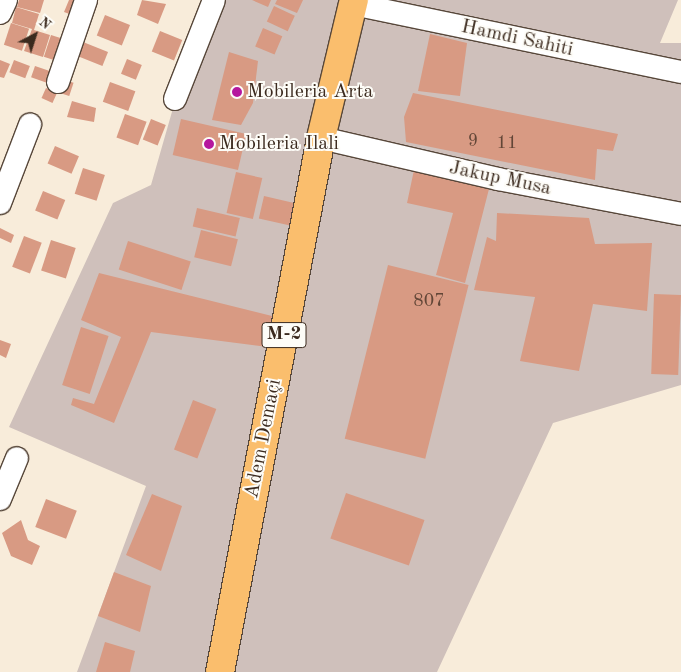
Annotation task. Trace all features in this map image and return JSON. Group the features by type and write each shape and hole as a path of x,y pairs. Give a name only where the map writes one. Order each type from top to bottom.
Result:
{"main road":[{"name":"Adem Demaçi","path":"220,672 321,138 353,2"}],"street":[{"path":"0,13 6,0"},
{"path":"58,82 86,0"},
{"path":"175,99 214,0"},
{"name":"Hamdi Sahiti","path":"353,2 681,72"},
{"path":"0,203 30,125"},
{"name":"Jakup Musa","path":"321,138 498,179 681,214"},
{"path":"0,499 17,458"}],"shaded area":[{"path":"204,0 678,0 660,43 681,43 681,385 553,423 437,672 77,672 146,486 9,427 113,203 151,185"}],"building":[{"path":"19,0 44,0 40,13 17,7"},
{"path":"69,0 81,0 75,16 64,12"},
{"path":"142,0 166,4 158,24 137,15"},
{"path":"252,0 271,0 268,7"},
{"path":"277,0 303,0 297,13 275,4"},
{"path":"274,6 295,16 288,31 267,21"},
{"path":"16,7 39,14 34,30 50,35 43,57 24,51 32,29 12,23"},
{"path":"105,15 130,25 122,46 97,35"},
{"path":"11,23 29,29 22,51 4,45"},
{"path":"263,28 282,36 275,55 255,46"},
{"path":"160,31 182,40 174,60 152,51"},
{"path":"430,34 467,43 460,96 418,91"},
{"path":"51,35 69,41 62,63 44,57"},
{"path":"83,42 108,52 102,66 77,56"},
{"name":"Mobileria Arta","path":"229,52 258,61 253,103 241,125 212,120"},
{"path":"127,59 142,65 136,80 121,74"},
{"path":"0,60 10,64 4,78 0,77"},
{"path":"14,60 30,66 25,78 9,72"},
{"path":"35,66 55,73 51,84 31,77"},
{"path":"65,80 74,83 69,96 61,93"},
{"path":"110,82 135,91 128,111 103,102"},
{"path":"46,88 57,93 52,103 42,98"},
{"path":"413,93 618,134 613,151 597,149 595,180 406,142 404,117"},
{"path":"72,101 96,108 94,122 67,117"},
{"path":"125,114 147,122 138,145 116,137"},
{"path":"151,119 166,125 158,145 143,139"},
{"name":"Mobileria Ilali","path":"181,119 246,134 238,170 173,155"},
{"path":"55,146 79,156 72,174 48,163"},
{"path":"83,168 105,175 97,201 75,194"},
{"path":"414,170 490,185 465,283 436,275 453,213 407,203"},
{"path":"236,172 262,178 253,219 227,213"},
{"path":"43,191 65,200 57,219 35,210"},
{"path":"264,196 295,203 290,226 259,218"},
{"path":"197,208 240,218 236,236 193,227"},
{"path":"497,213 589,218 595,244 652,243 647,311 593,304 579,371 520,361 535,297 474,290 487,237 496,241"},
{"path":"0,228 14,235 11,243 0,238"},
{"path":"201,230 238,239 231,266 194,257"},
{"path":"24,236 42,243 30,274 12,267"},
{"path":"51,240 76,248 66,278 41,270"},
{"path":"128,241 191,261 181,290 119,270"},
{"path":"388,265 469,285 425,459 345,439"},
{"path":"99,273 272,316 268,347 151,332 114,423 71,405 73,398 94,404 121,337 81,320"},
{"path":"654,294 681,295 678,375 651,374"},
{"path":"81,327 109,336 90,394 62,385"},
{"path":"0,340 11,344 6,358 0,355"},
{"path":"193,400 216,409 197,458 174,449"},
{"path":"346,493 424,520 409,565 330,538"},
{"path":"152,494 182,506 161,571 126,555"},
{"path":"46,499 77,511 66,539 35,527"},
{"path":"21,520 28,540 40,546 32,565 11,556 2,533"},
{"path":"114,572 151,586 140,632 98,616"},
{"path":"105,642 135,651 130,672 96,672"}],"place":[{"name":"Mobileria Arta","path":"237,92"},
{"name":"Mobileria Ilali","path":"209,144"}]}
